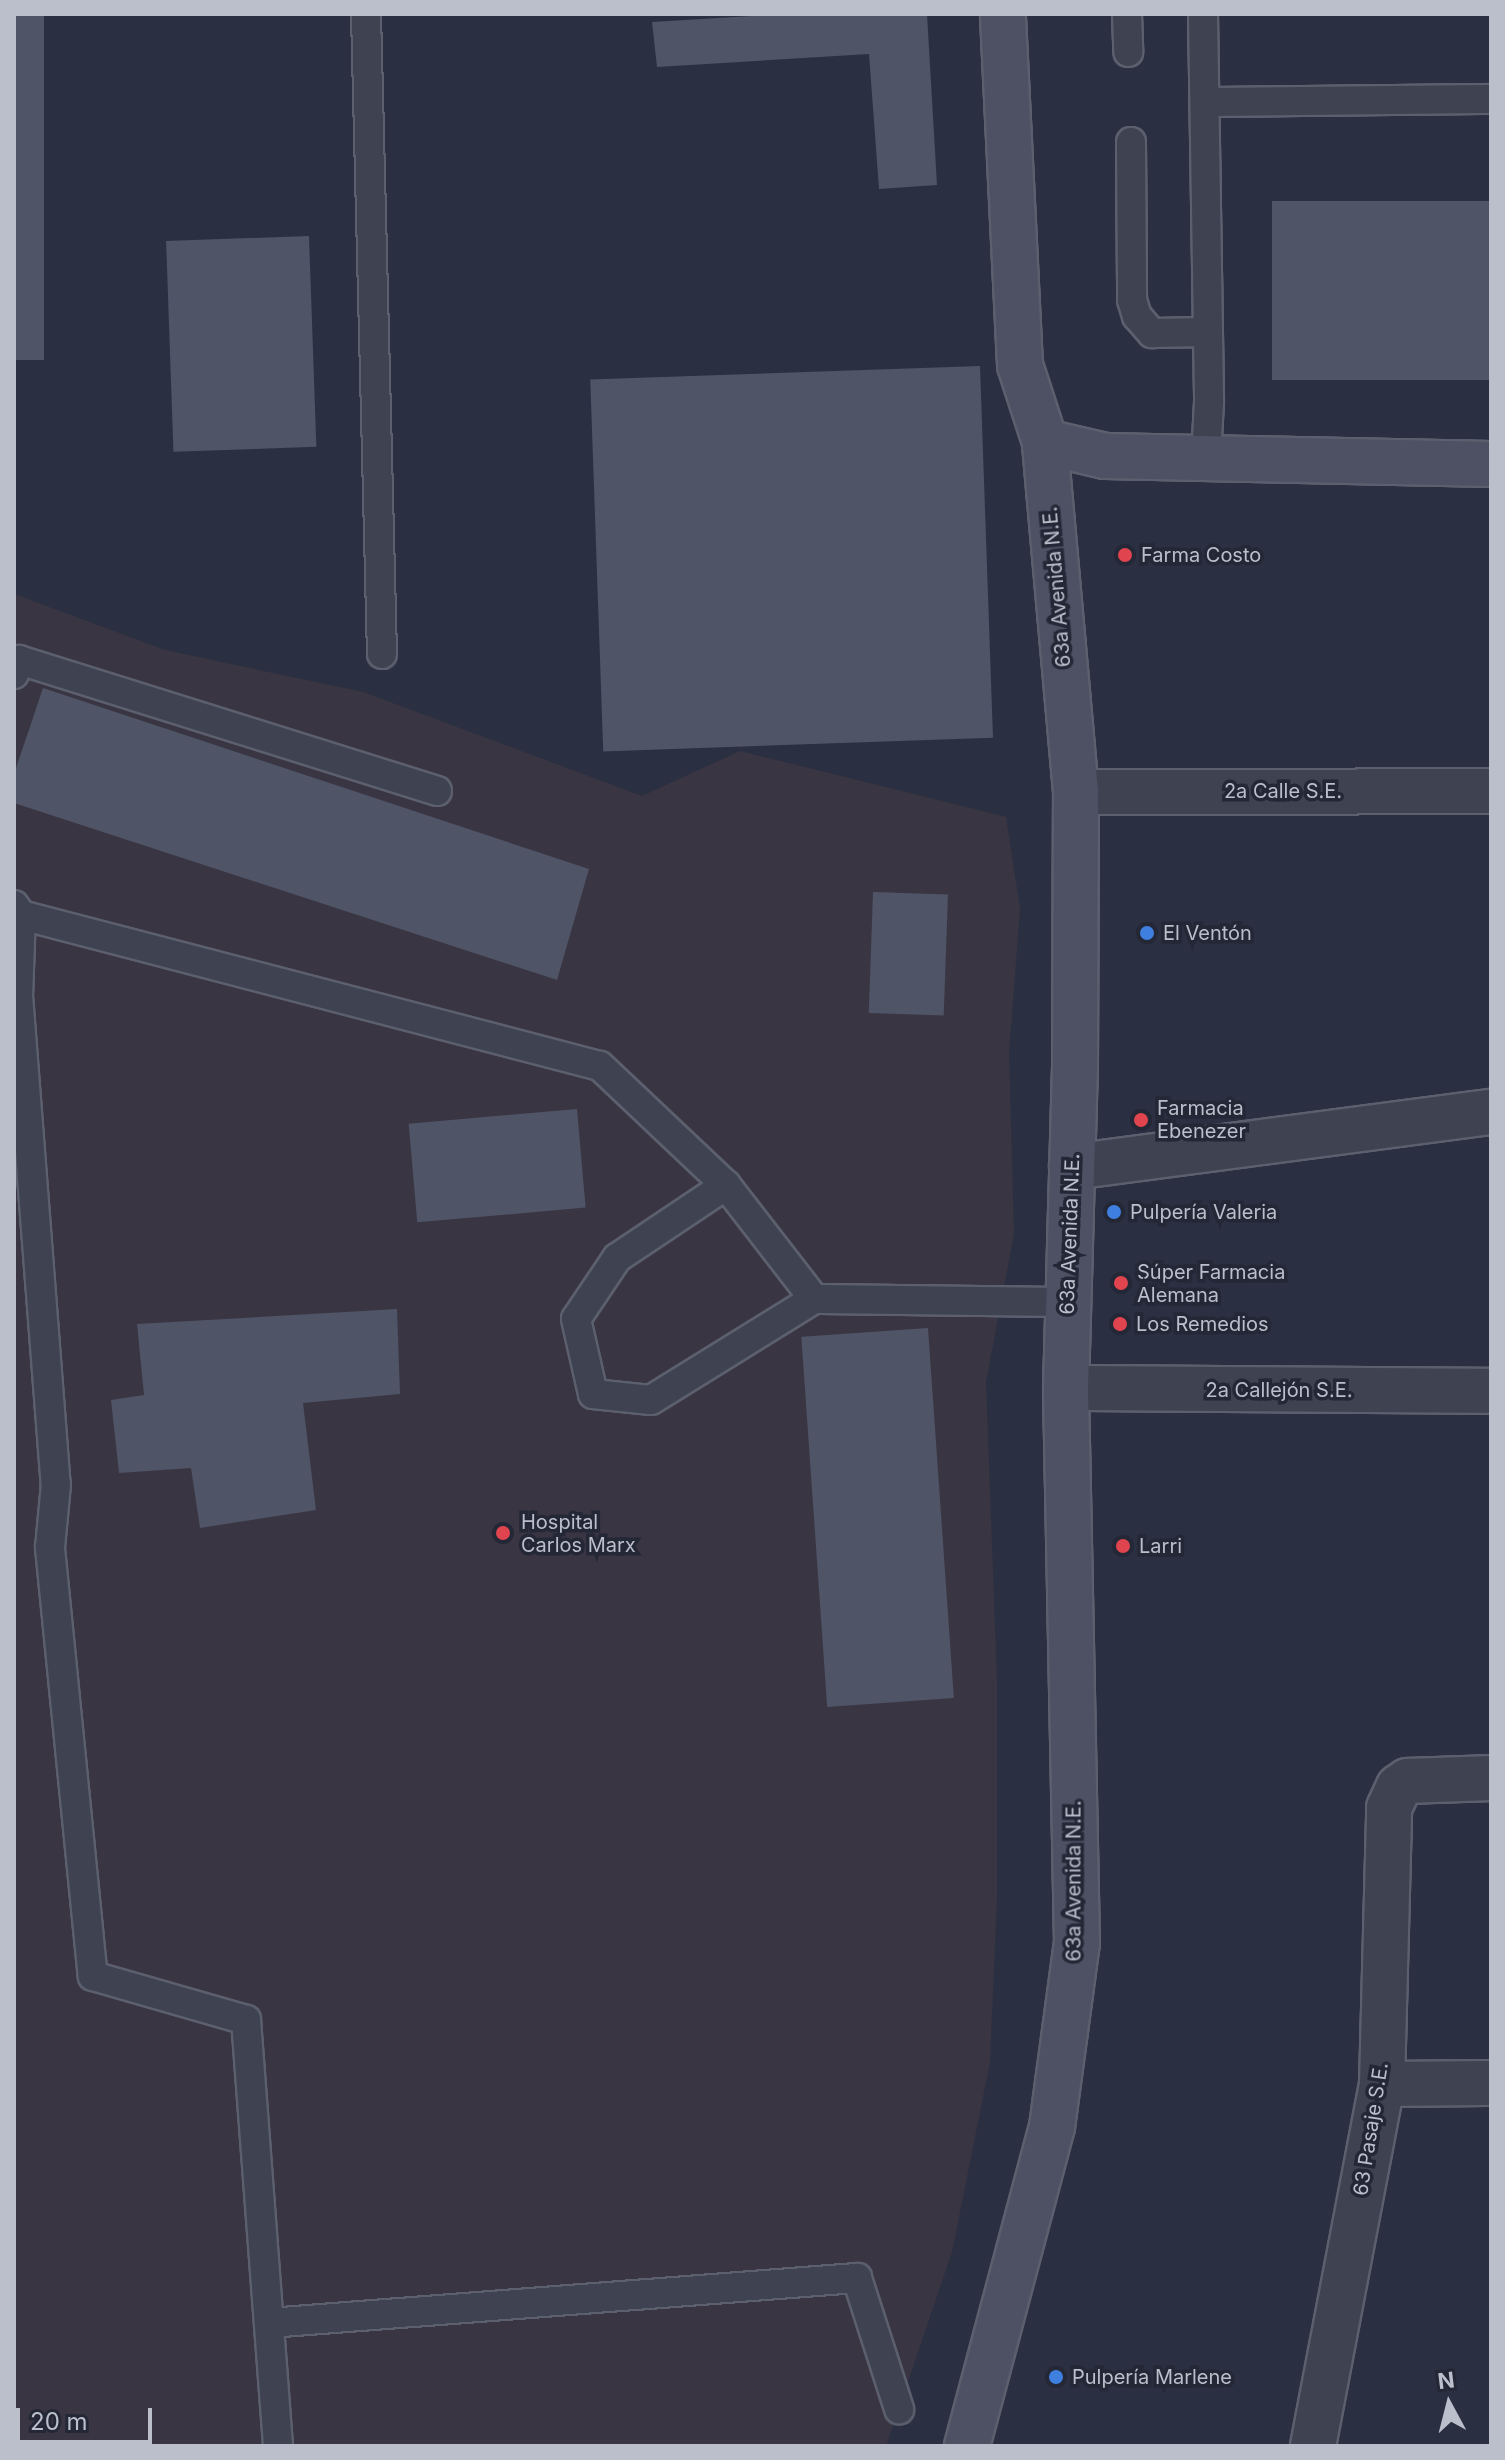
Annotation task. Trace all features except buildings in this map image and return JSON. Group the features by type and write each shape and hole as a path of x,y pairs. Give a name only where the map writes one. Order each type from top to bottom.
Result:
{"street":[{"name":"63a Avenida N.E.","path":"967,2446 1052,2127 1077,1943 1066,1388 1076,792 1045,442 1020,365 1003,14"},
{"path":"1045,442 1105,456 1491,464"},
{"name":"2a Calle S.E.","path":"1076,792 1491,791"},
{"path":"1072,1167 1491,1112"},
{"name":"2a Callejón S.E.","path":"1066,1388 1491,1391"},
{"name":"63 Pasaje S.E.","path":"1313,2446 1382,2084 1389,1808 1399,1787 1408,1781 1491,1778"},
{"path":"1382,2084 1491,2083"}],"lane":[{"path":"366,14 382,654"},
{"path":"1127,14 1128,52"},
{"path":"1203,14 1206,458"},
{"path":"1205,102 1491,99"},
{"path":"1131,142 1132,300 1137,316 1152,333 1207,332"},
{"path":"14,674 19,660 437,791"},
{"path":"278,2446 246,2020 93,1976 50,1548 56,1484 18,995 18,910 600,1066 726,1185 814,1299"},
{"path":"726,1185 617,1258 576,1319 593,1394 651,1400 814,1299 1067,1302"},
{"path":"269,2323 857,2278 899,2409"}],"shaded area":[{"name":"Hospital Carlos Marx","path":"14,594 165,650 363,692 642,796 740,751 1006,817 1020,909 1009,1053 1014,1234 986,1382 997,1683 997,1896 990,2062 952,2252 886,2446 14,2446"}],"place":[{"name":"Farma Costo","path":"1125,555"},
{"name":"El Ventón","path":"1147,933"},
{"name":"Farmacia Ebenezer","path":"1141,1120"},
{"name":"Pulpería Valeria","path":"1114,1212"},
{"name":"Súper Farmacia Alemana","path":"1121,1283"},
{"name":"Los Remedios","path":"1120,1324"},
{"name":"Hospital Carlos Marx","path":"503,1533"},
{"name":"Larri","path":"1123,1546"},
{"name":"Pulpería Marlene","path":"1056,2377"}]}
